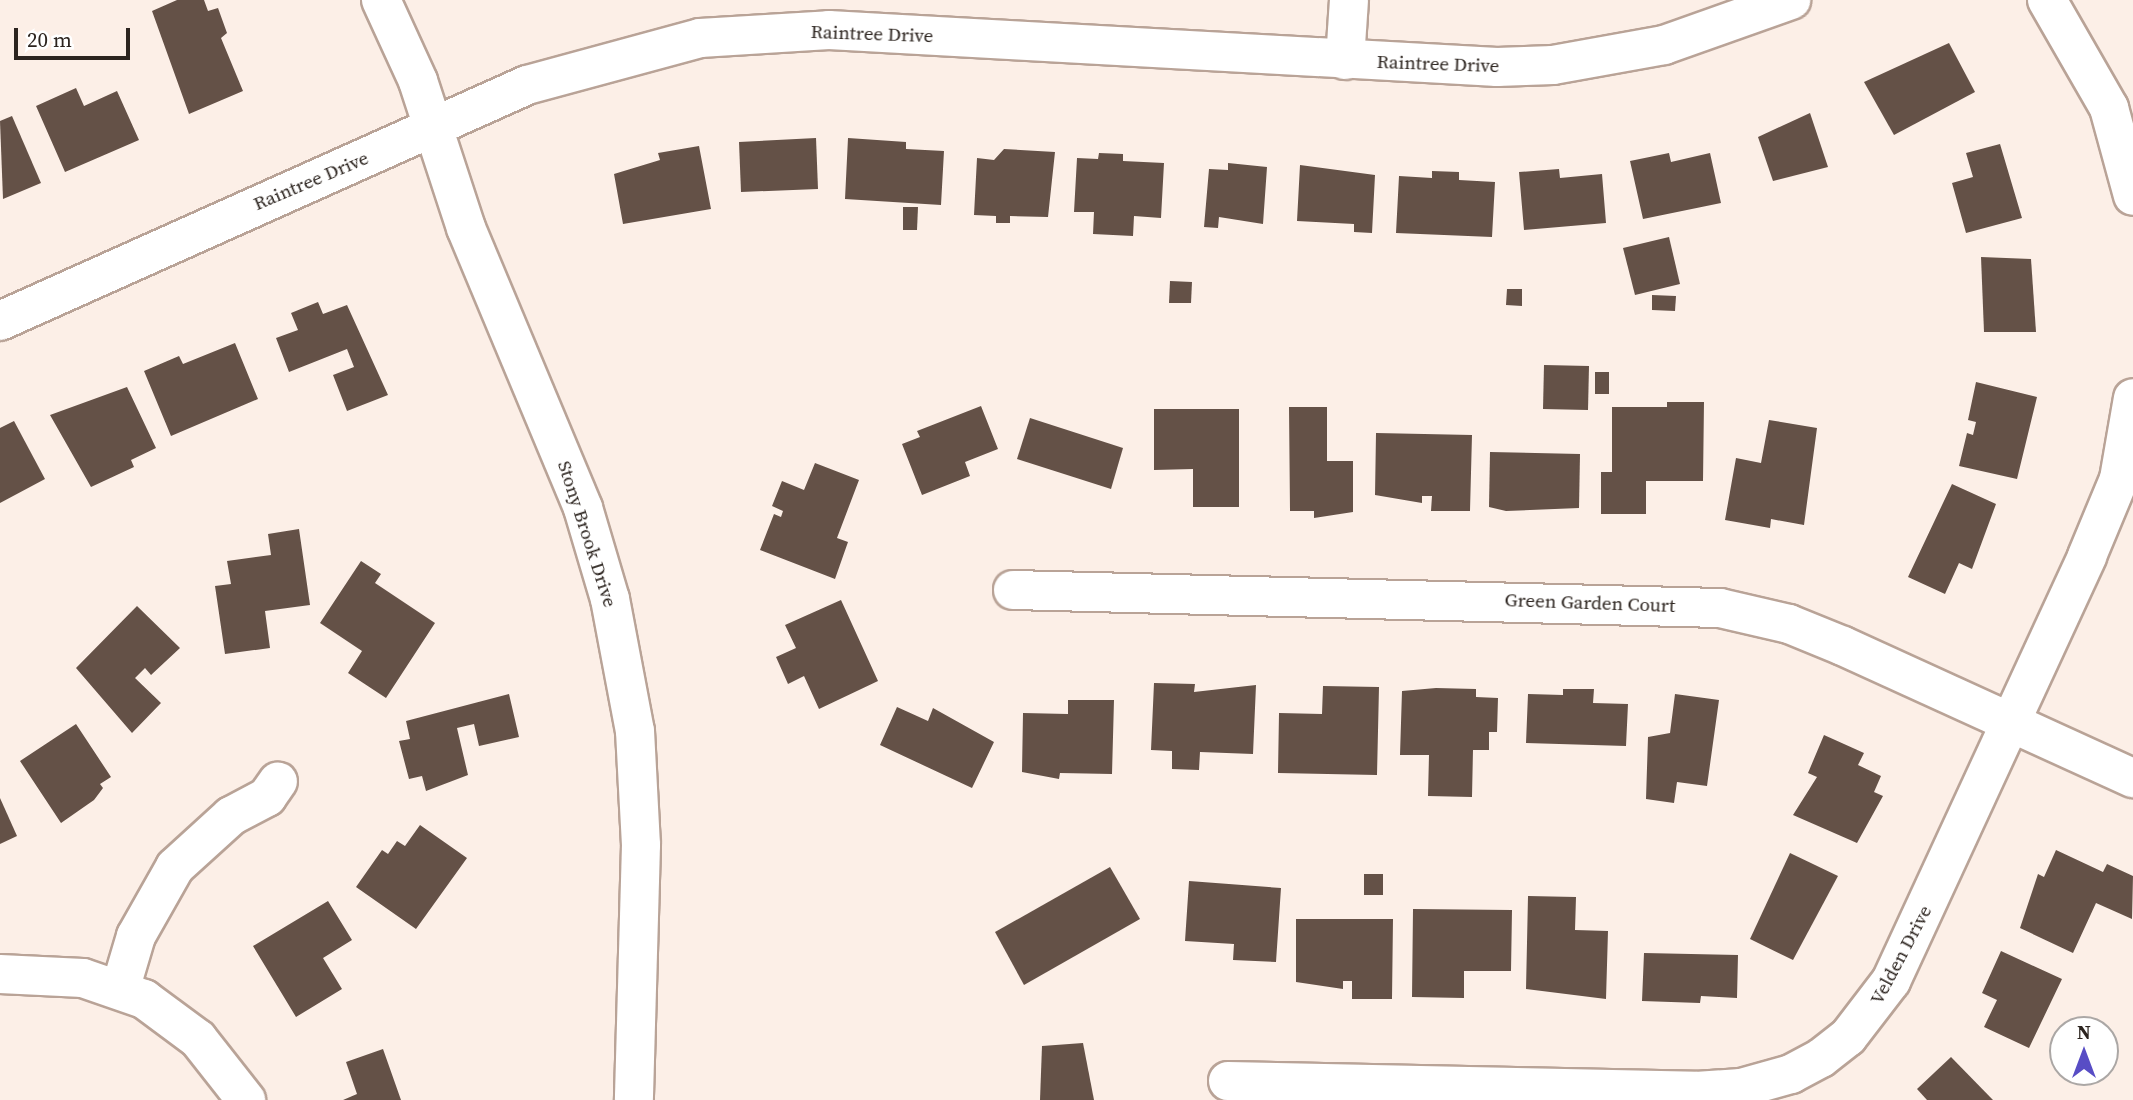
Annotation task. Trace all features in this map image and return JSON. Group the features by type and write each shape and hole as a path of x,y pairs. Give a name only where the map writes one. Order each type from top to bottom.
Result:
{"street":[{"name":"Stony Brook Drive","path":"382,0 433,130 466,228 583,508 610,599 635,731 642,845 634,1100"},
{"path":"1345,60 1349,0"},
{"name":"Raintree Drive","path":"0,321 433,130 527,85 642,50 757,31 829,30 1497,67 1576,62 1664,45 1791,0"},
{"path":"2047,0 2109,108 2133,196"},
{"name":"Velden Drive","path":"1228,1081 1696,1091 1741,1088 1791,1074 1848,1037 1891,981 2012,723 2119,479 2133,398"},
{"name":"Green Garden Court","path":"1013,590 1720,608 1788,624 2133,778"},
{"path":"120,990 136,936 175,867 231,816 267,797 278,781"},
{"path":"0,974 83,978 120,990 163,1010 198,1039 246,1100"}],"building":[{"path":"177,0 204,0 208,11 218,8 227,33 221,38 243,91 189,114 152,11"},
{"path":"1949,43 1975,92 1894,135 1864,82"},
{"path":"76,88 84,106 117,91 139,140 65,172 36,106"},
{"path":"1810,113 1828,167 1773,181 1758,137"},
{"path":"12,116 41,183 3,199 0,121"},
{"path":"816,138 818,189 741,192 739,142"},
{"path":"848,138 906,142 906,149 944,151 941,205 845,199"},
{"path":"2000,144 2022,218 1966,233 1952,183 1973,177 1966,153"},
{"path":"699,146 711,209 623,224 614,174 660,160 658,153"},
{"path":"1004,149 1055,152 1048,217 1010,216 1010,223 996,223 996,216 974,215 977,158 994,160"},
{"path":"1099,153 1123,154 1123,161 1164,163 1161,218 1134,216 1133,236 1093,234 1094,212 1074,212 1077,158 1098,159"},
{"path":"1669,153 1671,162 1710,153 1721,203 1643,219 1630,161"},
{"path":"1228,163 1267,167 1263,224 1219,217 1218,228 1204,227 1209,169 1228,170"},
{"path":"1300,165 1375,175 1372,233 1354,232 1354,224 1297,221"},
{"path":"1559,169 1560,178 1602,174 1606,223 1524,230 1519,172"},
{"path":"1432,171 1459,172 1459,180 1495,182 1492,237 1396,233 1399,176 1432,178"},
{"path":"903,207 918,207 917,230 903,230"},
{"path":"1669,237 1680,284 1635,295 1623,248"},
{"path":"1981,257 2031,259 2036,332 1984,332"},
{"path":"1170,281 1192,282 1191,303 1169,303"},
{"path":"1507,289 1522,289 1522,306 1506,305"},
{"path":"1652,295 1676,296 1675,311 1652,310"},
{"path":"318,302 323,314 347,305 388,395 347,411 333,375 354,367 347,349 289,372 276,338 298,330 291,313"},
{"path":"235,343 258,399 171,436 144,371 179,356 183,364"},
{"path":"1544,365 1589,366 1588,410 1543,409"},
{"path":"1595,372 1609,372 1609,394 1595,394"},
{"path":"1976,382 2037,397 2017,479 1959,466 1967,433 1973,435 1976,422 1968,420"},
{"path":"127,387 156,448 131,460 134,467 91,487 50,415"},
{"path":"1667,402 1704,402 1703,481 1646,481 1646,514 1601,514 1601,472 1612,472 1612,407 1667,407"},
{"path":"981,406 998,449 965,462 970,476 922,495 902,444 920,437 917,431"},
{"path":"1289,407 1327,407 1327,461 1353,461 1353,512 1314,518 1314,511 1290,511"},
{"path":"1154,409 1239,409 1239,507 1193,507 1193,469 1154,470"},
{"path":"1030,418 1123,448 1111,489 1017,459"},
{"path":"1769,420 1817,428 1804,525 1771,519 1770,528 1725,520 1736,458 1761,463"},
{"path":"14,421 45,479 0,503 0,428"},
{"path":"1376,433 1472,435 1470,511 1431,511 1432,496 1422,496 1422,503 1375,495"},
{"path":"1490,452 1580,454 1579,508 1506,511 1489,507"},
{"path":"815,463 859,480 837,538 848,542 835,579 760,550 774,514 781,517 783,511 772,506 782,481 804,490"},
{"path":"1952,484 1996,504 1972,569 1959,563 1945,594 1908,577"},
{"path":"299,529 310,605 265,611 270,648 225,654 215,586 231,584 227,561 271,555 268,534"},
{"path":"361,561 381,574 375,583 435,623 386,698 348,673 362,651 320,623"},
{"path":"841,600 878,681 819,709 804,676 788,684 776,657 796,648 785,625"},
{"path":"137,606 180,648 151,675 145,668 135,678 161,703 132,733 76,668"},
{"path":"1154,683 1195,684 1194,692 1256,685 1253,754 1200,752 1199,770 1172,769 1172,751 1151,750"},
{"path":"1323,686 1379,687 1377,775 1278,773 1279,713 1322,714"},
{"path":"1476,689 1476,697 1498,698 1497,732 1489,732 1489,750 1473,750 1472,797 1428,796 1429,755 1400,755 1402,691"},
{"path":"1563,689 1594,689 1593,703 1628,704 1626,746 1526,743 1528,694 1563,695"},
{"path":"509,694 519,737 479,746 474,724 457,728 468,775 426,791 422,776 409,779 399,741 410,739 406,721"},
{"path":"1675,694 1719,700 1707,786 1677,782 1674,803 1646,799 1648,737 1670,733"},
{"path":"1068,700 1114,700 1112,774 1060,773 1059,779 1022,772 1023,713 1068,714"},
{"path":"897,707 928,721 933,708 994,742 972,788 880,745"},
{"path":"76,724 111,777 100,784 103,788 94,800 61,823 20,761"},
{"path":"1824,735 1864,753 1858,765 1881,776 1874,792 1883,796 1857,843 1793,815 1817,777 1808,773"},
{"path":"0,798 17,836 0,844"},
{"path":"420,825 467,858 416,929 356,887 382,850 388,854 397,841 405,846"},
{"path":"2056,850 2103,872 2107,864 2133,876 2132,919 2096,903 2073,953 2020,928 2038,874 2044,877"},
{"path":"1790,853 1838,876 1793,960 1750,939"},
{"path":"1110,867 1140,919 1024,985 995,932"},
{"path":"1364,874 1383,874 1383,895 1364,895"},
{"path":"1189,881 1281,888 1276,962 1233,960 1234,944 1185,941"},
{"path":"1528,896 1576,897 1575,930 1608,931 1606,999 1526,989"},
{"path":"328,901 352,940 323,958 342,989 296,1017 253,946"},
{"path":"1413,909 1512,910 1511,971 1464,971 1464,998 1412,997"},
{"path":"1296,919 1393,919 1392,999 1352,999 1352,981 1343,981 1343,989 1296,982"},
{"path":"2001,951 2062,979 2029,1048 1984,1027 1997,1000 1982,993"},
{"path":"1644,953 1738,955 1737,998 1701,996 1700,1003 1642,1001"},
{"path":"1083,1043 1094,1100 1040,1100 1042,1046"},
{"path":"383,1049 401,1100 343,1100 357,1094 346,1062"},
{"path":"1951,1057 1993,1100 1927,1100 1917,1089"}]}
